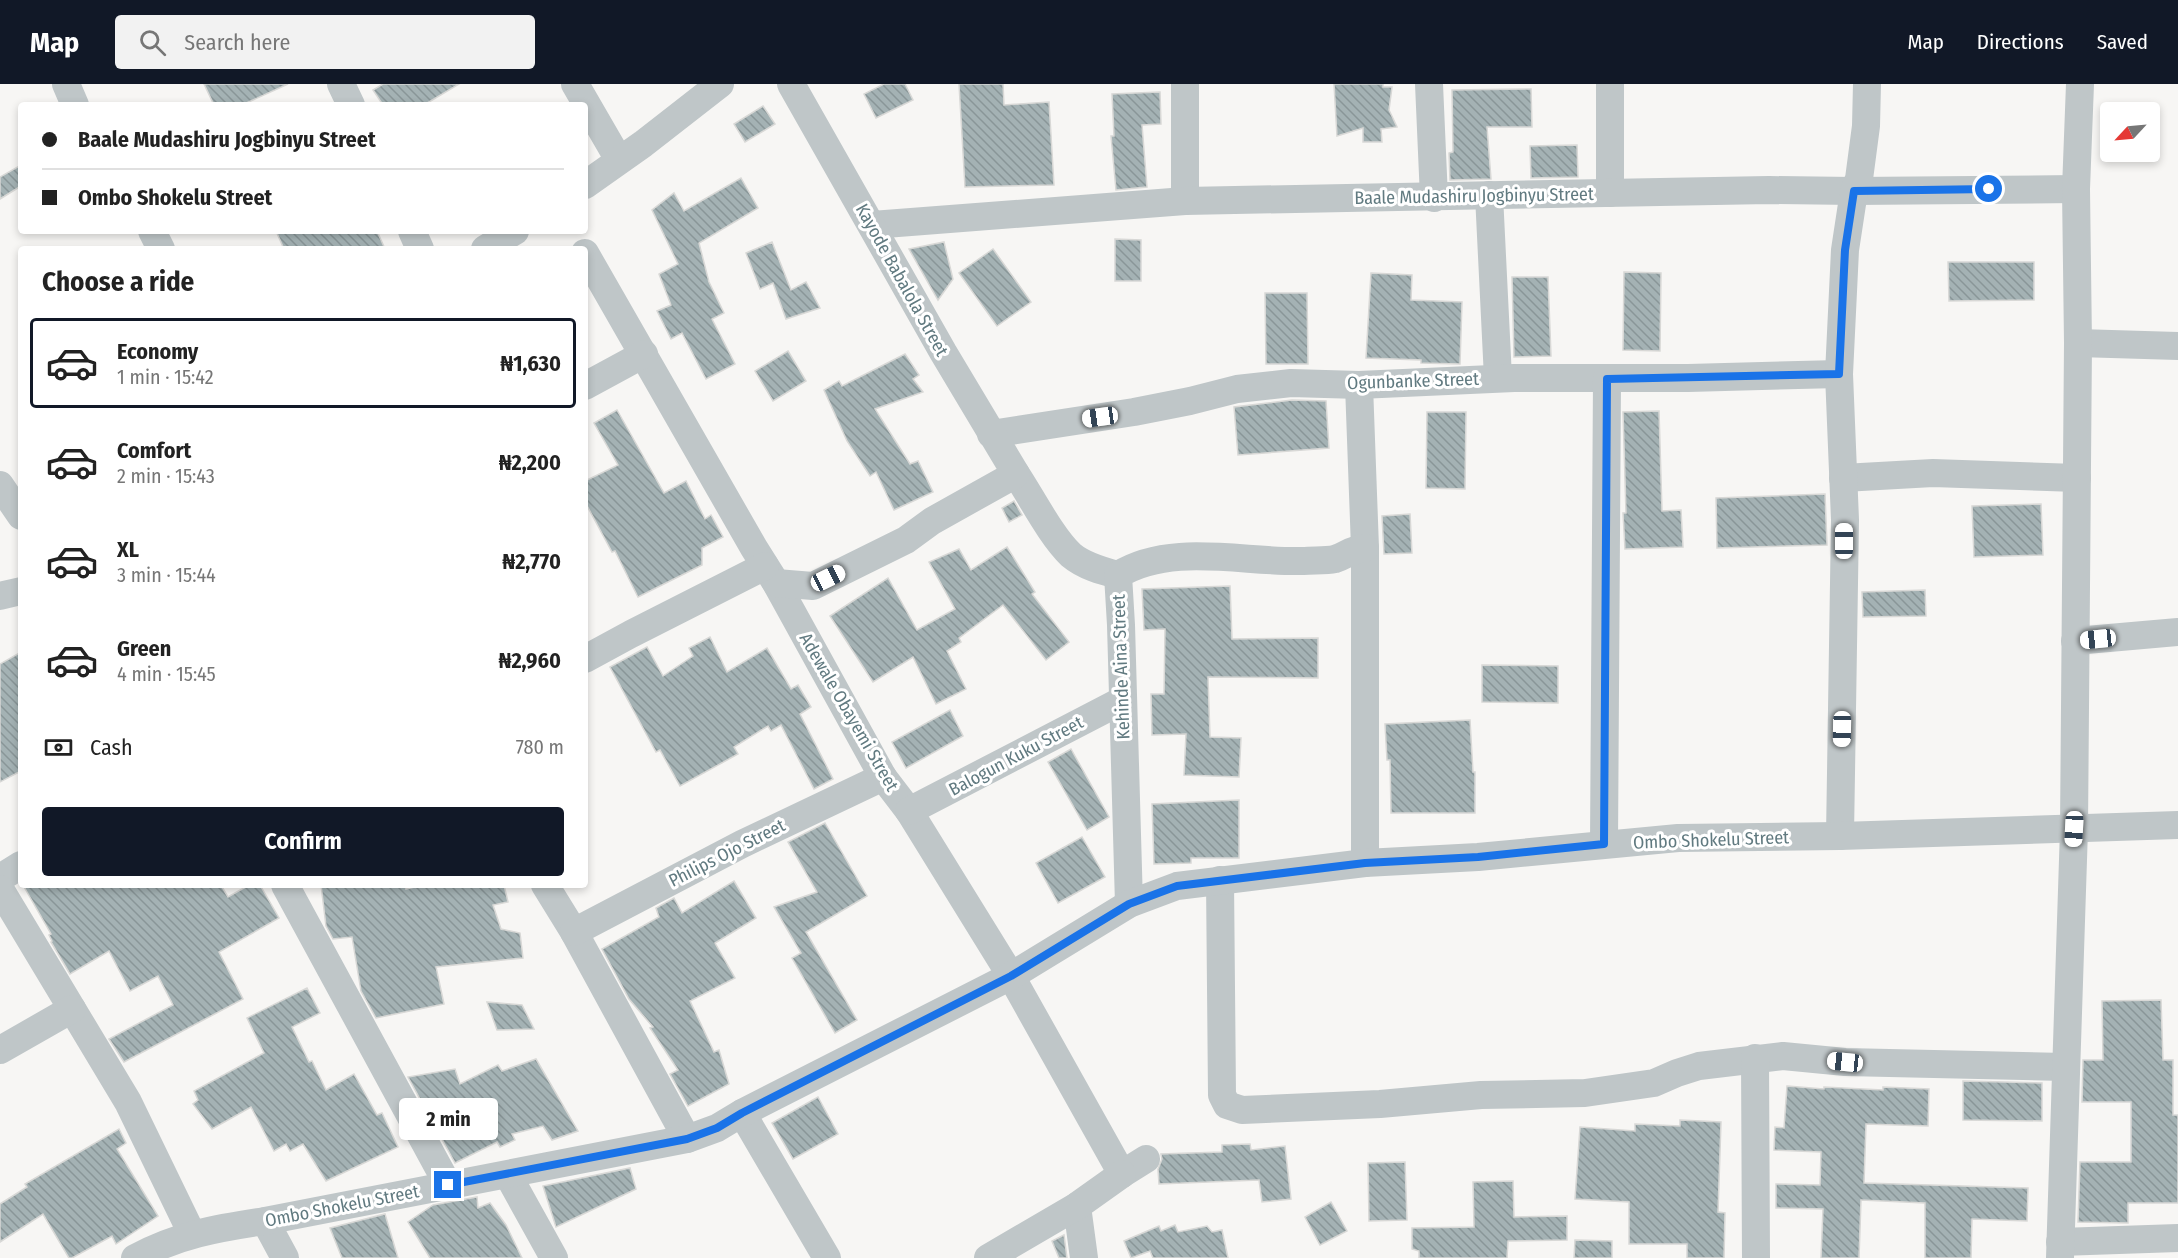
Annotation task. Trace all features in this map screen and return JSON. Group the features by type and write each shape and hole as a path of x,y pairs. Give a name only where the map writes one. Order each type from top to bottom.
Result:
{"street":[{"path":"66,84 74,102"},
{"path":"341,84 350,102"},
{"path":"575,84 585,102"},
{"path":"588,182 643,144 720,84"},
{"name":"Kayode Babalola Street","path":"791,84 991,434 1059,540 1072,555 1094,568 1118,575"},
{"path":"1185,84 1185,201"},
{"path":"1429,84 1434,198"},
{"path":"1610,84 1610,193"},
{"path":"1840,836 1844,644 1843,478 1839,374 1845,250 1865,136 1867,84"},
{"path":"2080,84 2076,189 2078,343 2074,829 2060,1250 2178,1238"},
{"path":"588,106 619,160"},
{"name":"Baale Mudashiru Jogbinyu Street","path":"872,225 1185,201 1769,190 2076,189"},
{"path":"1489,195 1498,378"},
{"path":"490,246 510,234"},
{"name":"Adewale Obayemi Street","path":"588,258 801,628 883,777 909,811 1011,976 1122,1174"},
{"path":"2078,343 2178,346"},
{"path":"588,384 644,354"},
{"name":"Ogunbanke Street","path":"991,434 1134,412 1237,389 1291,383 1359,385 1498,378 1607,379 1839,374"},
{"path":"1604,844 1607,379"},
{"path":"1359,385 1365,548 1365,863"},
{"path":"1843,478 1933,473 2077,478"},
{"path":"588,657 631,634 770,574 813,586 906,540 932,521 1016,474"},
{"path":"0,485 18,512"},
{"name":"Kehinde Aina Street","path":"1129,904 1118,575 1131,567 1154,560 1221,555 1264,561 1322,560 1335,559 1352,549 1365,548"},
{"path":"801,628 813,586"},
{"path":"0,596 18,592"},
{"path":"2075,641 2178,632"},
{"name":"Balogun Kuku Street","path":"909,811 1123,700"},
{"name":"Philips Ojo Street","path":"574,932 742,844 883,777"},
{"name":"Ombo Shokelu Street","path":"135,1258 154,1248 192,1234 687,1139 717,1128 742,1113 1011,976 1129,904 1177,886 1365,863 1478,857 1678,838 1840,836 2178,825"},
{"path":"0,878 18,868"},
{"path":"1220,880 1222,1095 1227,1105 1242,1110 1380,1104 1481,1095 1584,1093 1653,1083 1699,1066 1783,1056 1845,1062 2065,1067"},
{"path":"287,888 448,1185"},
{"path":"547,888 574,932 687,1139"},
{"path":"0,889 128,1102 192,1234"},
{"path":"0,1050 72,1008"},
{"path":"1755,1058 1756,1258"},
{"path":"742,1113 827,1258"},
{"path":"988,1258 1077,1206 1146,1159"},
{"path":"508,1175 554,1258"},
{"path":"1077,1206 1084,1258"},
{"path":"265,1221 285,1258"}],"building":[{"path":"204,84 288,84 249,102 213,102"},
{"path":"383,84 459,84 429,102 381,102 373,90"},
{"path":"884,84 905,84 913,100 876,118 864,94"},
{"path":"959,84 1003,84 1004,105 1049,102 1054,185 965,187"},
{"path":"1334,84 1383,84 1383,87 1392,87 1389,110 1397,127 1381,129 1382,142 1363,142 1363,128 1337,136"},
{"path":"1531,89 1532,127 1487,127 1491,179 1450,180 1449,153 1453,152 1452,90"},
{"path":"1160,92 1161,124 1142,125 1147,187 1116,190 1111,136 1114,136 1112,94"},
{"path":"763,106 775,124 745,142 734,124"},
{"path":"1577,145 1578,177 1531,178 1530,146"},
{"path":"18,167 18,188 0,199 0,177"},
{"path":"741,178 758,208 699,243 709,282 724,313 712,319 735,364 706,379 682,333 671,339 657,311 671,305 659,274 678,264 652,210 674,193 684,211"},
{"path":"277,234 378,234 384,246 283,246"},
{"path":"1115,239 1141,240 1141,281 1115,281"},
{"path":"772,242 791,290 806,282 820,308 786,319 773,283 760,289 746,253"},
{"path":"944,242 953,279 938,300 909,249"},
{"path":"993,249 1031,302 997,326 959,273"},
{"path":"1948,262 2034,262 2034,300 1949,301"},
{"path":"1624,272 1661,273 1660,351 1623,350"},
{"path":"1371,273 1412,275 1411,300 1462,302 1460,364 1366,358"},
{"path":"1512,277 1548,277 1551,356 1514,357"},
{"path":"1265,293 1307,293 1308,364 1266,364"},
{"path":"788,351 806,381 773,401 755,371"},
{"path":"905,354 919,375 913,379 923,392 875,409 910,464 918,461 933,492 894,510 876,472 870,476 847,441 824,390 839,381 842,386"},
{"path":"1292,400 1326,401 1329,448 1238,455 1234,407"},
{"path":"617,410 664,493 686,481 705,519 711,515 723,537 702,548 702,565 638,597 615,551 612,552 588,508 588,480 618,465 594,423"},
{"path":"1659,411 1662,511 1681,510 1683,547 1625,549 1623,412"},
{"path":"1427,412 1466,412 1465,489 1426,488"},
{"path":"1825,494 1827,545 1717,548 1716,498"},
{"path":"1014,501 1022,515 1009,522 1002,508"},
{"path":"2041,504 2043,555 1974,557 1972,506"},
{"path":"1410,514 1412,553 1384,554 1382,516"},
{"path":"1007,547 1035,592 1032,594 1069,642 1046,660 1003,605 959,638 961,642 947,651 966,689 936,704 913,657 873,682 830,616 888,578 917,630 955,609 929,562 959,549 971,570"},
{"path":"1230,586 1232,639 1318,638 1318,678 1208,677 1210,737 1241,738 1239,777 1184,775 1186,734 1152,735 1151,694 1164,694 1165,629 1144,630 1142,589"},
{"path":"1925,590 1926,616 1863,617 1862,592"},
{"path":"710,637 727,672 767,648 791,689 798,685 811,707 800,714 833,779 814,789 781,725 771,731 768,726 734,747 738,754 680,786 660,750 656,752 610,667 647,647 663,676 693,656 689,648"},
{"path":"18,654 18,773 0,782 0,664"},
{"path":"1482,665 1558,666 1558,703 1482,702"},
{"path":"950,710 963,736 906,768 892,742"},
{"path":"1470,720 1473,772 1475,772 1475,813 1391,813 1390,760 1387,760 1385,724"},
{"path":"1071,749 1109,817 1087,830 1048,762"},
{"path":"1239,800 1239,858 1191,858 1191,863 1154,864 1152,804"},
{"path":"825,823 867,896 806,932 857,1020 835,1033 792,958 801,953 774,907 817,892 788,842"},
{"path":"1082,837 1105,877 1058,903 1036,863"},
{"path":"734,881 756,918 715,943 735,978 690,1001 714,1052 719,1050 729,1084 688,1106 670,1074 678,1070 650,1028 653,1027 629,999 602,949 659,917 656,908 674,898 682,913"},
{"path":"25,888 223,888 228,897 244,888 262,888 279,918 219,952 243,999 124,1062 109,1039 173,1005 158,976 130,991 109,951 70,974 51,942 49,935 51,934"},
{"path":"321,888 505,888 508,902 493,905 501,929 520,933 523,958 436,967 444,1004 376,1018 361,991 352,937 333,939 326,926"},
{"path":"307,988 320,1013 292,1027 309,1062 312,1061 326,1090 354,1074 377,1115 382,1113 398,1147 326,1181 303,1144 290,1151 286,1144 274,1151 251,1107 212,1129 193,1104 198,1100 194,1091 264,1053 247,1018"},
{"path":"2161,1000 2163,1060 2173,1060 2173,1115 2178,1115 2178,1203 2128,1203 2128,1223 2078,1222 2080,1162 2131,1162 2131,1102 2082,1102 2083,1060 2103,1060 2102,1001"},
{"path":"487,1002 522,1005 534,1029 497,1030"},
{"path":"536,1059 578,1131 552,1140 543,1126 512,1134 515,1140 500,1147 497,1142 455,1163 408,1077 455,1069 460,1084 498,1065 502,1071"},
{"path":"1963,1081 2042,1083 2042,1121 1963,1120"},
{"path":"1787,1086 1824,1089 1824,1087 1883,1090 1883,1087 1929,1089 1928,1126 1866,1124 1864,1183 2028,1188 2027,1221 1972,1219 1971,1258 1925,1258 1925,1203 1861,1200 1859,1258 1821,1258 1823,1209 1776,1208 1776,1184 1820,1185 1821,1152 1774,1150 1775,1127 1784,1128"},
{"path":"818,1097 838,1134 793,1159 772,1123"},
{"path":"1680,1120 1721,1122 1718,1212 1725,1213 1724,1258 1687,1258 1687,1244 1629,1244 1629,1202 1575,1199 1580,1127 1635,1131 1635,1124 1680,1126"},
{"path":"119,1129 126,1143 117,1149 158,1216 116,1244 112,1236 72,1258 69,1258 43,1214 0,1242 0,1204 27,1187 25,1184"},
{"path":"1250,1144 1251,1150 1285,1146 1291,1199 1262,1202 1259,1180 1159,1184 1158,1169 1162,1159 1161,1154 1222,1152 1222,1145"},
{"path":"1405,1162 1407,1220 1369,1221 1368,1163"},
{"path":"630,1168 636,1189 556,1227 543,1186"},
{"path":"1513,1181 1514,1217 1567,1216 1567,1240 1508,1241 1507,1258 1419,1258 1419,1251 1412,1249 1412,1228 1474,1227 1473,1182"},
{"path":"477,1197 478,1208 490,1203 506,1225 522,1258 430,1258 408,1222 433,1205"},
{"path":"1331,1202 1347,1231 1320,1245 1305,1217"},
{"path":"385,1214 398,1258 342,1258 330,1228"},
{"path":"1175,1225 1178,1232 1207,1226 1212,1232 1222,1230 1228,1258 1153,1258 1150,1251 1131,1258 1124,1241 1159,1226 1161,1231"},
{"path":"1064,1235 1067,1258 1059,1258 1052,1241"},
{"path":"1575,1240 1612,1241 1612,1258 1574,1258"}],"route":[{"path":"448,1185 643,1149 687,1139 717,1128 742,1113 1011,976 1129,904 1177,886 1365,863 1478,857 1604,844 1607,379 1839,374 1845,250 1854,191 1989,189"}]}
